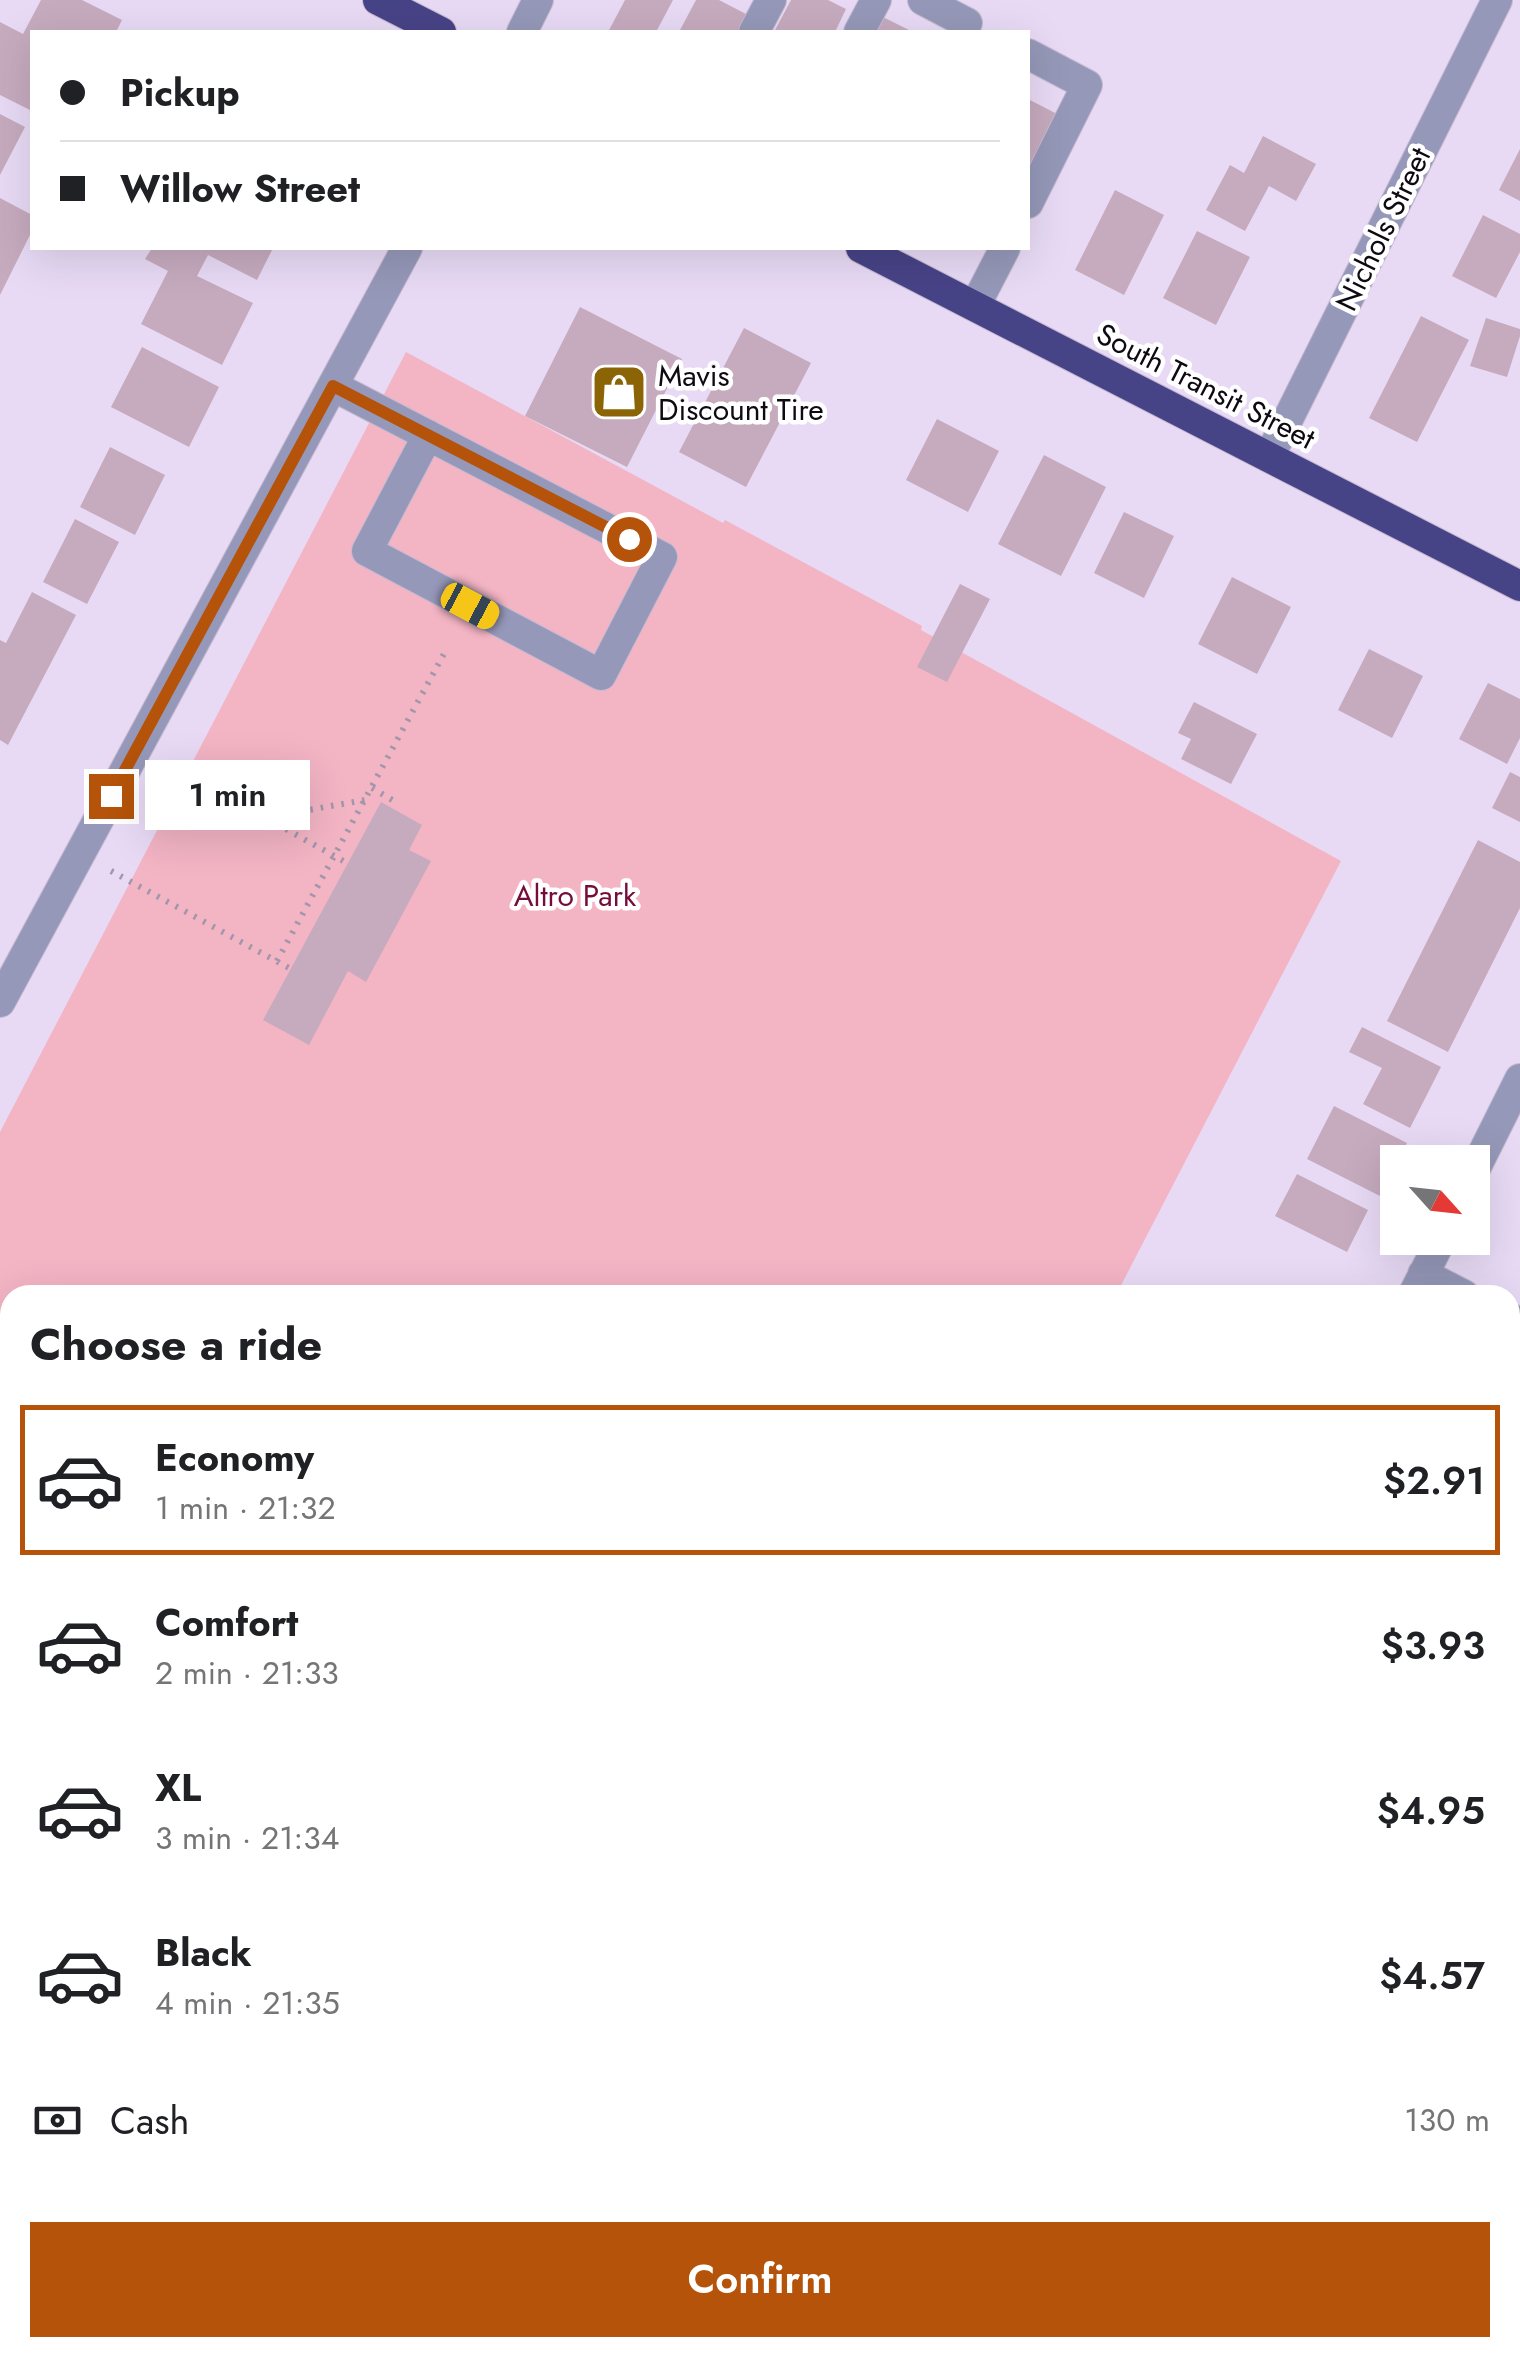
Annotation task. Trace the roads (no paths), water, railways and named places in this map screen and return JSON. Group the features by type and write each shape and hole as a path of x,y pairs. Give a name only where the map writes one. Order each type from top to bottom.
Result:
{"highway":[{"path":"378,0 437,30"},
{"name":"South Transit Street","path":"864,250 1520,586"}],"street":[{"path":"523,30 538,0"},
{"path":"755,30 771,0"},
{"path":"859,30 876,0"},
{"path":"922,0 972,29"},
{"name":"Nichols Street","path":"1269,458 1497,0"},
{"path":"1030,55 1087,84 1030,199"},
{"path":"0,1002 406,250"},
{"path":"975,306 1004,250"},
{"path":"333,386 428,435 662,557 600,675 366,551 428,435"},
{"path":"1487,1145 1520,1079"},
{"path":"1418,1285 1433,1255"}],"place":[{"name":"Mavis Discount Tire","path":"619,392"}],"park label":[{"name":"Altro Park","path":"575,895"}]}
